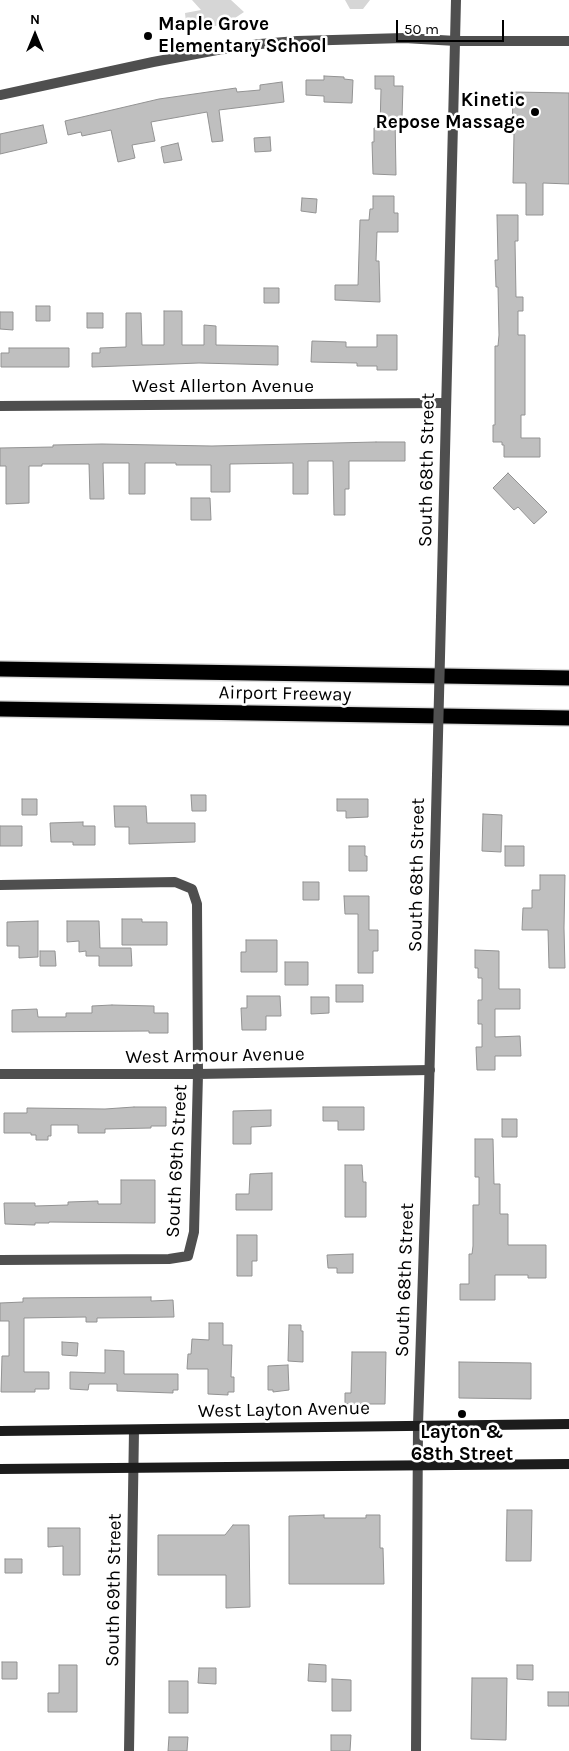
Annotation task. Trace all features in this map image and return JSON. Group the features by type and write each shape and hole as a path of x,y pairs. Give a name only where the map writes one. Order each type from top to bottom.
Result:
{"highway":[{"name":"Airport Freeway","path":"0,669 569,678"},
{"name":"Airport Freeway","path":"0,709 569,718"}],"main road":[{"name":"West Layton Avenue","path":"0,1431 569,1424"},
{"path":"0,1469 569,1464"}],"street":[{"name":"South 68th Street","path":"416,1751 418,1425 430,1070 456,0"},
{"path":"0,94 153,62 260,44 404,38 456,42 569,42"},
{"name":"West Allerton Avenue","path":"0,406 445,404"},
{"name":"South 69th Street","path":"0,885 175,882 192,889 197,904 198,1074 194,1232 188,1256 168,1259 0,1260"},
{"name":"West Armour Avenue","path":"0,1074 198,1074 430,1070"},
{"name":"South 69th Street","path":"129,1751 134,1430"}],"shaded area":[{"path":"192,0 231,0 244,12 226,24 187,31 185,13 201,10"},
{"path":"345,0 370,0 363,9 350,9"}],"building":[{"path":"324,76 344,77 344,79 353,80 352,103 324,102 324,96 306,95 306,80 324,80"},
{"path":"375,76 394,76 394,86 403,86 402,118 395,117 396,175 373,174 372,142 374,142 374,128 380,128 381,89 375,89"},
{"path":"282,82 284,102 219,110 223,141 212,142 207,112 151,122 155,141 132,145 135,158 118,162 111,130 82,136 81,132 68,135 65,121 159,99 236,88 237,92 260,90 260,85"},
{"path":"513,92 569,93 569,184 543,183 543,215 526,215 526,183 513,183"},
{"path":"43,125 47,143 0,154 0,134"},
{"path":"270,137 271,151 255,152 254,138"},
{"path":"178,143 182,160 164,163 161,147"},
{"path":"373,196 394,196 394,213 398,213 398,232 377,232 376,261 379,261 380,302 335,300 335,285 358,285 360,220 369,220 370,209 373,209"},
{"path":"302,198 317,199 316,213 301,211"},
{"path":"497,215 518,215 518,241 515,241 516,297 523,297 523,311 518,311 518,335 525,335 525,415 521,415 521,438 540,438 540,457 504,457 504,445 502,445 502,442 493,442 493,425 495,425 495,346 498,346 499,335 498,287 496,287 495,260 498,260"},
{"path":"264,288 279,288 279,303 264,303"},
{"path":"36,306 50,306 50,321 36,321"},
{"path":"164,311 182,311 182,345 204,345 204,325 216,326 216,345 278,346 278,365 199,363 92,367 92,353 100,353 100,348 126,347 126,313 141,313 142,345 164,345"},
{"path":"0,312 13,312 13,330 0,329"},
{"path":"87,313 103,313 103,328 87,328"},
{"path":"377,335 397,335 397,370 377,370 377,366 357,366 357,363 311,362 312,341 346,342 346,347 377,347"},
{"path":"9,348 69,348 69,367 1,367 1,353 9,353"},
{"path":"405,442 405,461 349,461 349,489 345,489 345,515 334,515 333,461 308,461 308,494 293,494 293,463 230,464 230,492 211,492 211,465 145,463 145,494 129,494 129,463 103,463 104,499 90,499 89,464 42,464 42,466 29,466 29,503 6,504 6,466 0,466 0,448 102,444 212,446"},
{"path":"508,473 547,512 534,524 518,507 514,510 493,488"},
{"path":"191,498 210,498 211,520 191,520"},
{"path":"191,795 206,795 206,811 192,811"},
{"path":"22,799 37,799 37,815 22,815"},
{"path":"337,799 368,799 368,817 346,818 346,811 337,811"},
{"path":"114,806 146,806 147,823 195,823 195,842 129,844 129,827 115,827"},
{"path":"483,814 502,815 501,852 482,851"},
{"path":"83,822 83,826 95,826 95,845 51,842 50,823"},
{"path":"0,826 22,826 22,846 0,846"},
{"path":"349,846 365,846 367,871 349,871"},
{"path":"505,846 524,846 524,866 505,866"},
{"path":"540,875 565,875 565,968 549,968 548,930 522,930 523,908 532,908 532,890 540,890"},
{"path":"303,882 319,882 319,900 303,900"},
{"path":"344,896 369,896 369,930 378,930 378,951 373,951 373,973 358,973 358,914 345,914"},
{"path":"122,919 142,919 142,922 167,922 167,945 122,945"},
{"path":"38,921 38,957 19,958 19,946 7,946 7,922"},
{"path":"67,921 99,921 100,948 131,948 132,966 99,966 99,956 86,956 86,951 79,952 79,941 67,942"},
{"path":"246,940 277,940 277,972 241,972 241,952 246,952"},
{"path":"475,950 499,951 499,989 520,989 520,1009 495,1009 495,1037 520,1036 521,1056 495,1056 495,1070 477,1070 476,1047 482,1047 482,1024 478,1024 478,1000 482,1000 482,978 478,978 478,968 475,968"},
{"path":"40,951 55,951 56,966 40,966"},
{"path":"285,962 308,962 308,985 285,985"},
{"path":"336,985 363,985 363,1002 336,1002"},
{"path":"247,996 280,996 281,1016 266,1016 266,1030 242,1030 241,1008 247,1008"},
{"path":"311,997 329,997 329,1013 311,1014"},
{"path":"92,1006 154,1006 154,1013 168,1013 168,1033 149,1033 149,1031 12,1032 12,1010 37,1009 38,1017 66,1017 66,1013 92,1013"},
{"path":"166,1107 166,1126 105,1129 105,1133 78,1133 78,1125 51,1125 51,1136 48,1136 48,1140 36,1140 36,1135 31,1135 31,1133 4,1133 4,1113 27,1113 27,1108 105,1109"},
{"path":"323,1107 364,1107 364,1130 338,1130 338,1121 323,1121"},
{"path":"271,1110 271,1126 251,1127 251,1144 233,1144 233,1111"},
{"path":"502,1119 517,1119 517,1137 502,1137"},
{"path":"475,1139 493,1139 494,1184 500,1184 500,1214 508,1214 508,1245 546,1245 546,1278 528,1278 528,1275 495,1275 495,1300 460,1300 460,1284 469,1284 469,1254 472,1254 473,1246 473,1205 479,1205 479,1177 475,1177"},
{"path":"345,1165 362,1165 363,1182 366,1182 366,1217 345,1217"},
{"path":"272,1173 272,1210 236,1210 236,1194 249,1194 250,1174"},
{"path":"121,1180 155,1180 155,1223 49,1222 35,1223 35,1225 5,1224 4,1203 35,1203 35,1206 68,1205 68,1202 98,1201 98,1204 121,1204"},
{"path":"237,1235 257,1235 257,1261 252,1261 252,1276 237,1276"},
{"path":"353,1254 353,1273 337,1273 337,1268 328,1268 327,1255"},
{"path":"151,1297 151,1301 173,1300 174,1317 97,1318 97,1322 86,1322 86,1317 24,1318 24,1372 49,1372 49,1389 35,1389 35,1392 1,1392 2,1356 9,1356 9,1321 0,1321 0,1303 23,1302 23,1298"},
{"path":"209,1323 223,1323 223,1345 232,1345 231,1377 234,1377 234,1392 228,1392 228,1395 208,1394 208,1369 187,1369 192,1339 209,1340"},
{"path":"289,1325 301,1325 301,1331 303,1331 303,1362 288,1361"},
{"path":"62,1342 78,1343 77,1356 62,1355"},
{"path":"105,1350 124,1351 124,1374 178,1374 178,1390 173,1390 173,1393 117,1391 117,1384 89,1384 88,1390 70,1389 70,1372 105,1373"},
{"path":"352,1352 386,1352 385,1404 345,1404 345,1393 351,1393"},
{"path":"459,1362 531,1363 531,1399 459,1398"},
{"path":"288,1365 289,1390 273,1392 273,1390 268,1390 268,1366"},
{"path":"507,1510 532,1510 531,1561 506,1561"},
{"path":"324,1515 324,1518 366,1518 366,1515 380,1515 380,1548 383,1548 384,1584 289,1584 289,1516"},
{"path":"233,1525 249,1525 250,1607 226,1608 226,1575 158,1575 158,1535 225,1535"},
{"path":"48,1528 80,1528 80,1575 63,1575 63,1546 48,1547"},
{"path":"5,1559 22,1559 22,1573 5,1573"},
{"path":"2,1662 17,1662 17,1679 2,1679"},
{"path":"309,1664 326,1665 326,1682 308,1681"},
{"path":"59,1665 77,1665 77,1712 48,1712 48,1693 59,1693"},
{"path":"517,1665 533,1665 533,1680 517,1679"},
{"path":"199,1668 216,1668 216,1684 198,1683"},
{"path":"472,1678 507,1678 506,1740 471,1739"},
{"path":"332,1679 351,1680 351,1711 332,1711"},
{"path":"169,1681 188,1681 188,1713 169,1713"},
{"path":"548,1692 569,1692 569,1706 548,1706"},
{"path":"331,1735 351,1735 350,1751 331,1751"},
{"path":"169,1737 188,1737 187,1751 168,1751"}],"place":[{"name":"Maple Grove Elementary School","path":"148,36"},
{"name":"Kinetic Repose Massage","path":"535,112"},
{"name":"Layton & 68th Street","path":"462,1414"}]}
